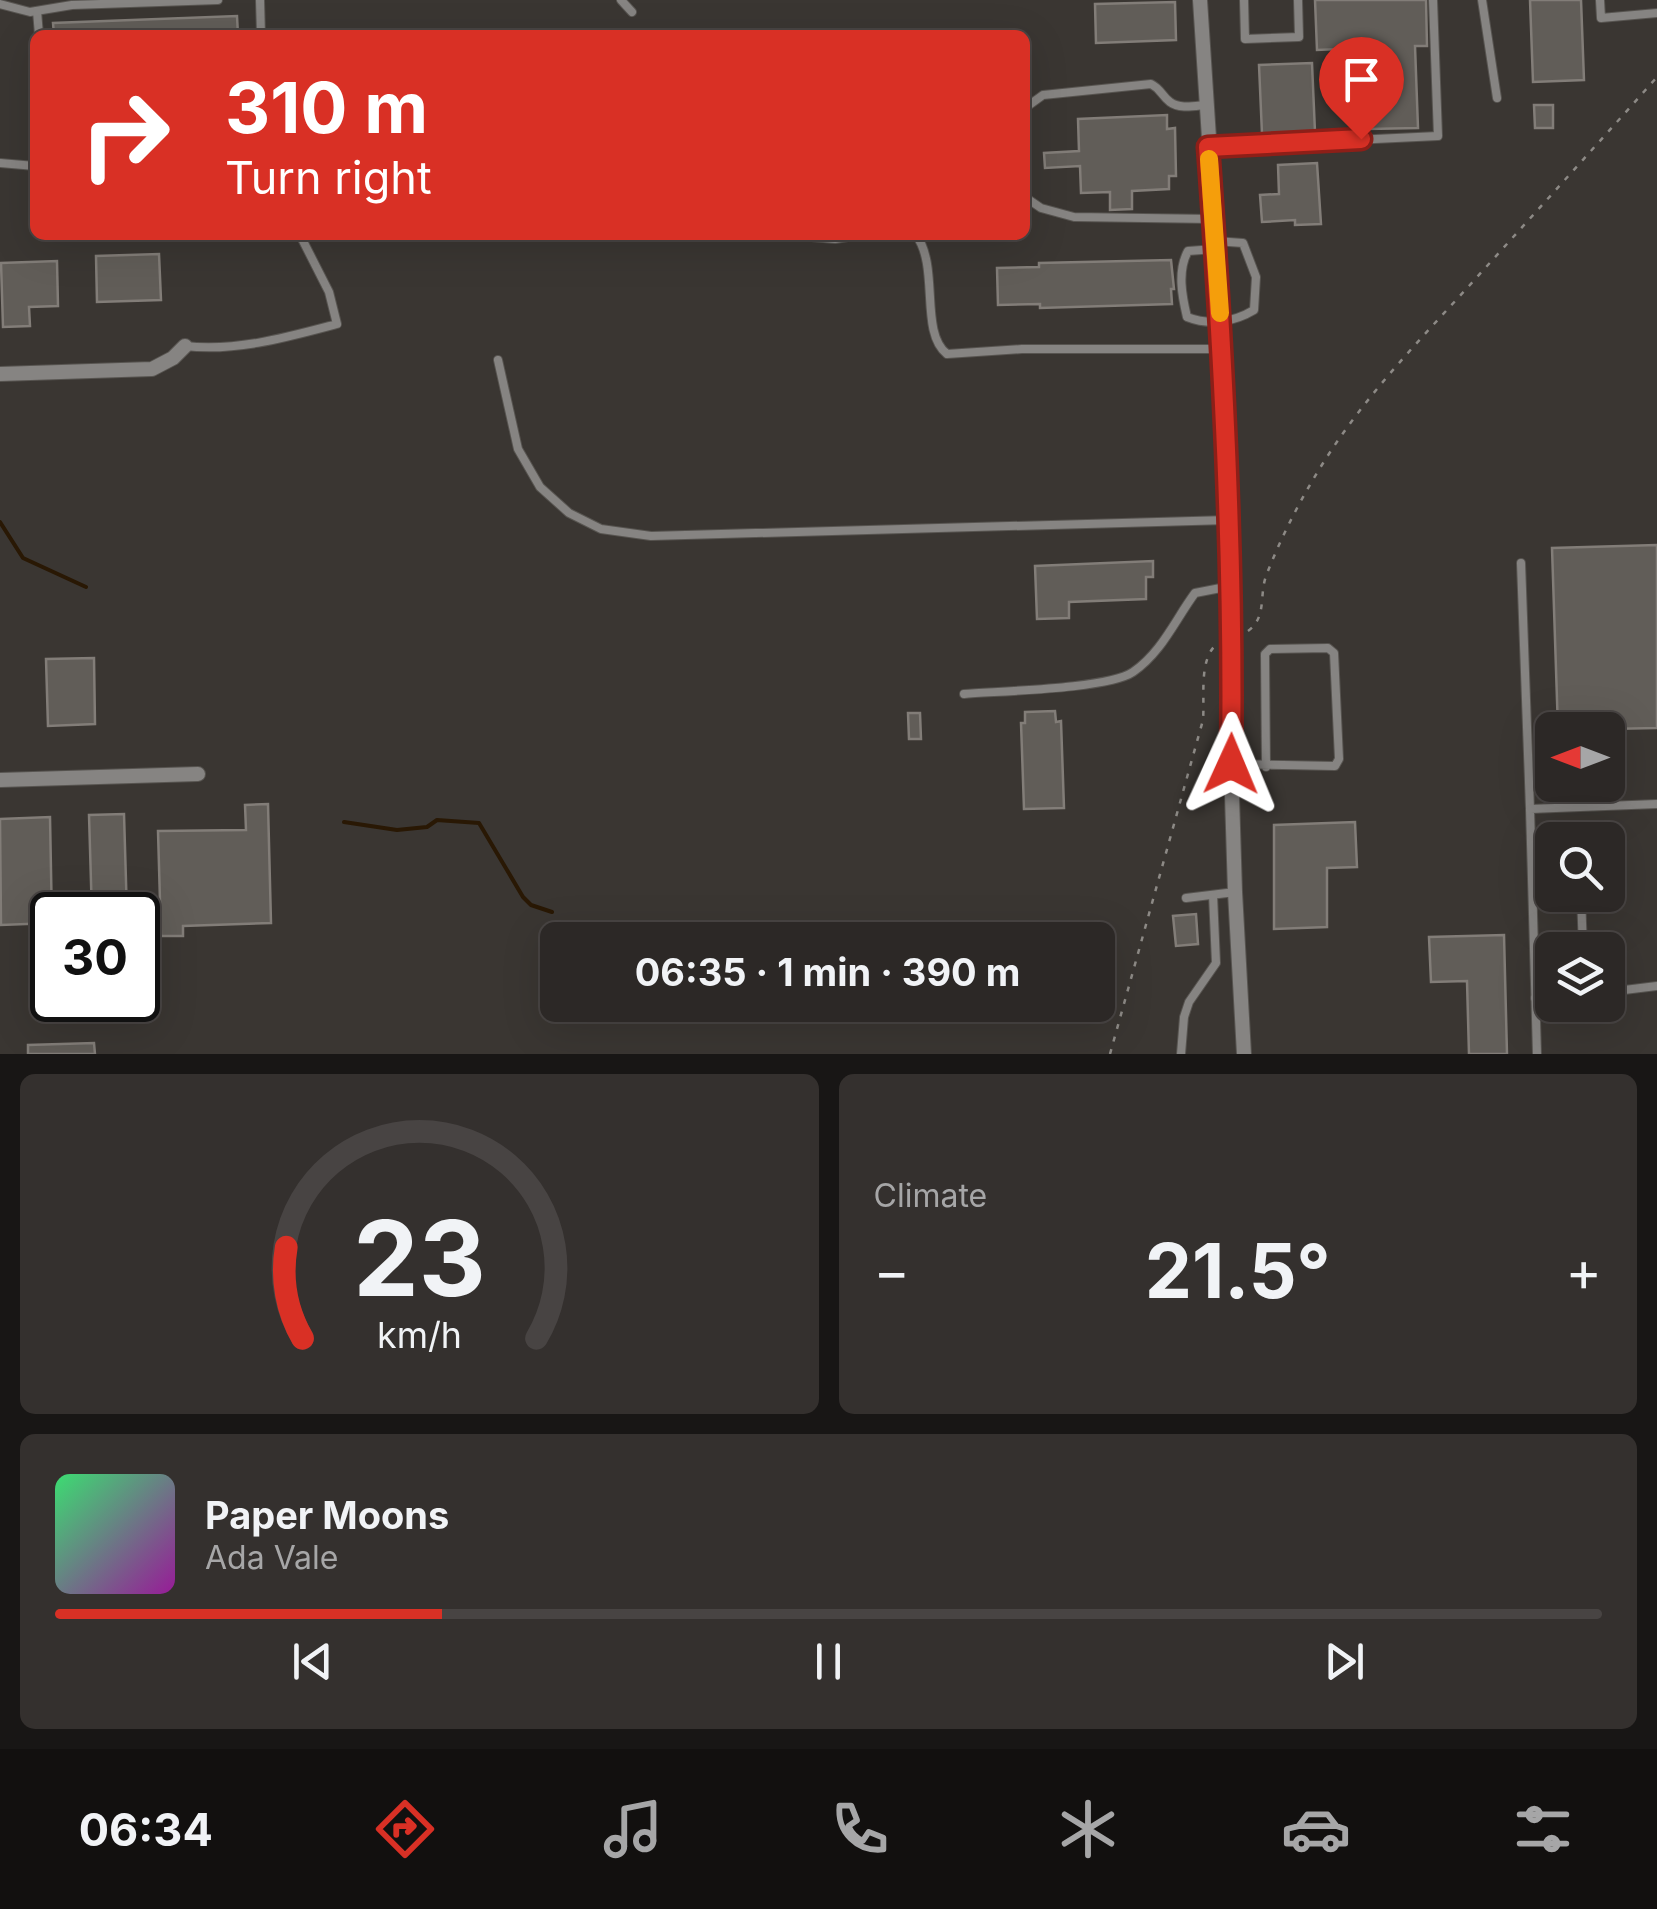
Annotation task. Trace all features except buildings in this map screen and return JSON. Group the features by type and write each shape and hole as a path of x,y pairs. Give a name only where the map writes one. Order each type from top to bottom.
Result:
{"street":[{"path":"1200,0 1221,322 1233,637 1235,892 1244,1054"},
{"path":"0,374 152,368 173,358 185,346"},
{"path":"0,780 198,774"}],"lane":[{"path":"0,4 30,12 72,5 218,0"},
{"path":"260,0 261,30"},
{"path":"622,0 632,12"},
{"path":"1244,0 1245,39 1300,37 1298,0"},
{"path":"1208,147 1438,136 1433,0"},
{"path":"1482,0 1498,98"},
{"path":"1600,0 1601,18 1657,13"},
{"path":"38,11 39,30"},
{"path":"1030,104 1043,94 1151,84 1180,106 1205,105"},
{"path":"0,163 30,166"},
{"path":"1030,200 1041,208 1074,217 1213,219"},
{"path":"185,346 216,350 337,324 329,292 303,240"},
{"path":"918,240 928,267 937,344 947,354 1022,349 1222,348"},
{"path":"1243,243 1256,277 1254,310 1221,322 1187,318 1182,268 1185,254 1215,245 1243,243"},
{"path":"498,360 518,449 529,471 570,514 601,529 651,536 1228,520"},
{"path":"1521,563 1535,998"},
{"path":"964,694 1064,686 1130,674 1162,644 1195,593 1231,586"},
{"path":"1231,764 1266,767 1335,766 1338,760 1334,653 1328,648 1270,649 1265,654 1266,767"},
{"path":"1577,802 1577,808"},
{"path":"1530,809 1657,804"},
{"path":"1186,898 1235,892"},
{"path":"1181,1054 1189,1002 1216,963 1213,895"},
{"path":"1625,990 1657,986"},
{"path":"1536,1022 1538,1054"}],"path":[{"path":"1110,1054 1204,720 1205,664 1210,648 1256,626 1262,610 1264,582 1274,558 1308,488 1341,436 1424,335 1657,77"}],"waterway":[{"path":"0,522 23,558 86,587"},
{"path":"344,822 397,830 427,827 437,820 479,823 523,897 531,905 552,912"}],"slow traffic":[{"path":"1209,159 1220,313"}],"route":[{"path":"1231,764 1230,553 1221,322 1208,147 1361,139"}]}
